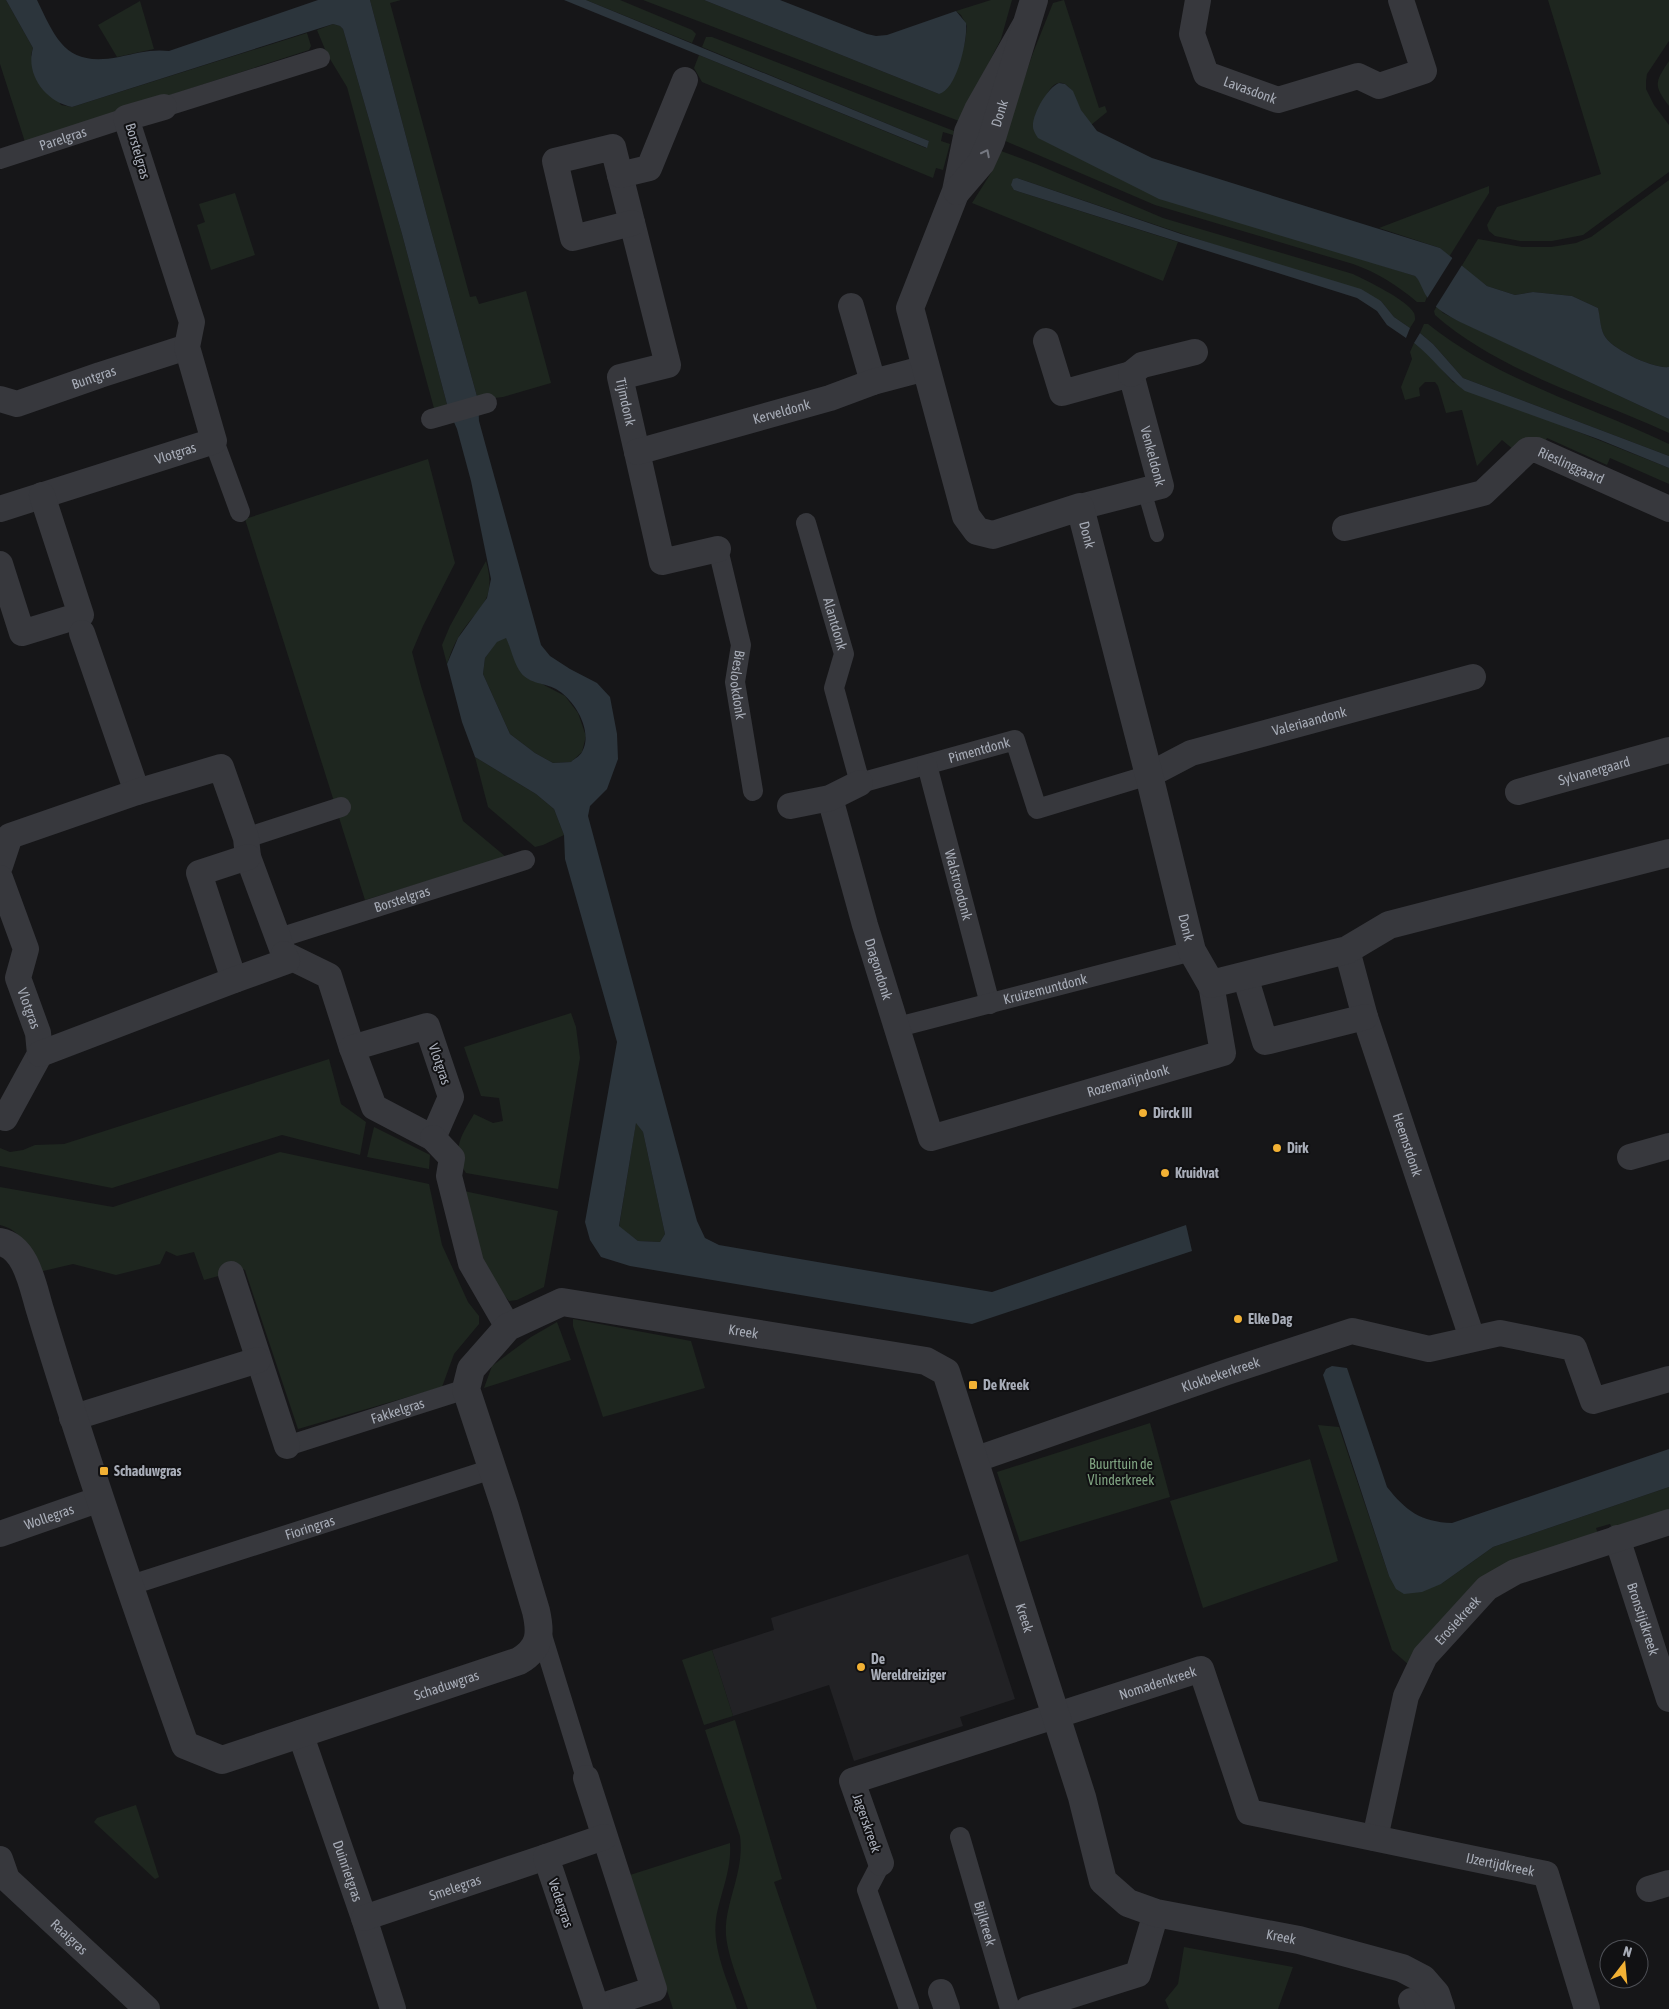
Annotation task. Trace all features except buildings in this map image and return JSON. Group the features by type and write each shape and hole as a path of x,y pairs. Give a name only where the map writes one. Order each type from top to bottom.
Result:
{"street":[{"name":"Donk","path":"1034,0 991,141 981,163 956,191 910,308 966,516 977,531 993,535 1080,507 1192,951 1211,984"},
{"name":"Lavasdonk","path":"1198,0 1192,34 1206,74 1278,100 1358,76 1379,86 1424,71 1401,0"},
{"name":"Borstelgras","path":"187,347 192,322 126,118 320,58"},
{"path":"620,174 649,168 685,80"},
{"name":"Parelgras","path":"0,159 126,118"},
{"name":"Tijmdonk","path":"632,223 574,238 555,161 613,148 668,364 620,377 662,562 718,549"},
{"path":"851,306 873,382"},
{"path":"1046,340 1062,393 1131,374 1142,365 1195,352"},
{"name":"Buntgras","path":"0,399 17,404 100,374 187,347"},
{"name":"Vlotgras","path":"0,509 214,441 187,347"},
{"name":"Kerveldonk","path":"637,452 830,398 873,382 926,368"},
{"name":"Venkeldonk","path":"1080,507 1161,486 1131,374"},
{"path":"431,419 487,403"},
{"path":"214,441 240,512"},
{"name":"Rieslinggaard","path":"1345,528 1427,506 1484,494 1528,450 1537,450 1669,509"},
{"path":"0,564 22,633 81,615 42,495"},
{"name":"Alantdonk","path":"806,523 844,654 834,688 860,782"},
{"name":"Bieslookdonk","path":"718,549 741,645 735,682 753,791"},
{"path":"82,633 137,792"},
{"name":"Valeriaandonk","path":"1149,775 1191,753 1473,676"},
{"name":"Pimentdonk","path":"790,806 830,798 860,782 1015,740 1037,809 1149,775"},
{"name":"Sylvanergaard","path":"1518,792 1669,750"},
{"name":"Walstroodonk","path":"927,764 990,1004"},
{"path":"0,866 10,836 137,792 221,767 287,962 234,980 40,1054 6,1118"},
{"name":"Dragondonk","path":"830,798 865,925 931,1138"},
{"path":"234,980 199,873 247,848 341,807"},
{"path":"1211,984 1347,950 1389,925 1669,853"},
{"name":"Borstelgras","path":"282,946 524,860"},
{"name":"Vlotgras","path":"0,878 26,948 18,978 38,1033 40,1054"},
{"path":"282,946 329,976 352,1048 374,1107 433,1138 452,1158 450,1176 471,1264 508,1327 472,1369 466,1389 522,1559 540,1628"},
{"name":"Heemstdonk","path":"1347,950 1365,1017 1472,1338"},
{"name":"Kruizemuntdonk","path":"898,1027 1192,951"},
{"path":"1245,976 1265,1042 1365,1017"},
{"name":"Rozemarijndonk","path":"931,1138 1223,1053 1211,984"},
{"name":"Vlotgras","path":"352,1048 427,1026 451,1097 433,1138"},
{"path":"1630,1157 1669,1146"},
{"name":"Schaduwgras","path":"0,1242 7,1243 26,1262 72,1418 128,1586 185,1745 222,1760 519,1660 528,1655 535,1647 540,1628"},
{"name":"Fakkelgras","path":"231,1274 287,1446 466,1389"},
{"name":"Kreek","path":"508,1327 562,1302 926,1361 946,1372 1082,1797 1103,1881 1128,1903 1156,1913 1299,1940 1402,1968 1423,1979 1436,1994 1440,2009"},
{"name":"Klokbekerkreek","path":"974,1460 1241,1367 1352,1331 1429,1350 1472,1338 1500,1334 1574,1348 1593,1402 1669,1379"},
{"path":"72,1418 258,1360"},
{"name":"Fioringras","path":"128,1586 492,1469"},
{"name":"Wollegras","path":"0,1534 100,1499"},
{"name":"Erosiekreek","path":"1376,1838 1406,1696 1425,1656 1487,1588 1515,1572 1669,1522"},
{"name":"Bronstijdkreek","path":"1617,1538 1669,1699"},
{"name":"Vedergras","path":"540,1628 604,1836 654,1989 596,2009 546,1857"},
{"name":"Nomadenkreek","path":"1056,1714 1201,1669 1249,1812 1376,1838"},
{"name":"Jagerskreek","path":"908,2009 867,1890 881,1863 852,1781 1056,1714"},
{"name":"Duinrietgras","path":"300,1733 364,1918 393,2009"},
{"path":"546,1857 604,1836"},
{"name":"Bijlkreek","path":"960,1837 1010,2009"},
{"name":"IJzertijdkreek","path":"1376,1838 1546,1874 1587,2009"},
{"name":"Smelegras","path":"364,1918 546,1857"},
{"name":"Raaigras","path":"0,1859 7,1879 147,2009"},
{"path":"1028,2009 1138,1974 1156,1913"}],"lane":[{"path":"1144,490 1157,535"}],"shaded area":[{"path":"6,0 37,0 51,28 66,48 75,54 87,58 101,59 150,51 169,51 318,0 370,0 478,400 479,421 541,645 550,656 597,683 610,697 617,734 618,759 607,789 590,806 588,816 697,1221 705,1238 719,1245 992,1292 1186,1225 1192,1251 972,1324 630,1266 601,1257 590,1240 585,1222 617,1042 565,859 564,835 554,809 536,794 475,757 462,722 447,664 458,638 487,598 491,579 471,481 457,429 448,408 402,234 343,29 333,24 72,107 54,99 40,86 32,68 33,48","holes":["506,638 521,673 525,677 552,687 563,694 580,716 586,735 585,744 581,753 571,762 553,763 535,753 510,734 483,674 485,658 497,642","636,1123 643,1132 665,1234 660,1242 638,1241 619,1226"]},
{"path":"564,0 586,0 929,141 927,148"},
{"path":"704,0 780,0 876,36 887,35 956,11 966,23 965,40 956,74 951,83 939,94"},
{"path":"1059,83 1065,84 1073,91 1081,110 1097,131 1152,158 1440,248 1487,286 1515,295 1533,292 1572,296 1598,308 1604,335 1615,346 1633,357 1653,365 1669,367 1669,419 1451,317 1438,309 1430,301 1415,276 1159,199 1038,138 1033,128 1035,115 1046,95"},
{"path":"1017,178 1181,234 1361,289 1381,301 1394,317 1410,328 1406,338 1387,325 1377,311 1357,298 1014,190 1011,185 1013,179"},
{"path":"1420,333 1433,344 1463,378 1669,456 1669,468 1598,439 1465,391 1414,343"},
{"path":"1332,1366 1347,1368 1387,1487 1408,1509 1431,1520 1452,1523 1669,1449 1669,1487 1493,1547 1441,1584 1422,1592 1404,1594 1396,1589 1389,1576 1323,1375 1326,1369"},
{"name":"De Wereldreiziger","path":"968,1554 1015,1699 960,1717 963,1726 854,1761 829,1685 733,1716 712,1650 774,1630 771,1618"}],"green space":[{"path":"0,0 6,0 33,48 31,55 61,105 72,107 307,33 311,46 309,50 25,142 0,64"},
{"path":"370,0 401,0 390,3 470,297 476,296 479,304 526,291 551,383 503,397 478,400"},
{"path":"586,0 620,0 692,30 696,34 692,43"},
{"path":"643,0 704,0 939,94 959,64 965,42 967,26 961,15 956,11 991,0 1012,0 1001,39 959,121"},
{"path":"1064,0 1099,108 1105,106 1107,112 1091,125 1080,109 1071,90 1063,83 1059,83 1049,90 1035,115 1346,254 1415,276 1421,282 1427,297 1425,302 1417,302 1387,280 1353,264 1155,205 1003,140 1033,53 1053,3"},
{"path":"1548,0 1669,0 1669,41 1647,74 1646,89 1654,105 1669,125 1669,172 1583,235 1552,241 1520,241 1495,236 1489,231 1487,225 1497,207 1601,174"},
{"path":"140,1 154,49 117,57 98,25"},
{"path":"333,24 343,29 402,234 448,408 435,412 347,87 327,54 317,30"},
{"path":"706,37 712,37 954,131 953,135 943,132 941,141 950,144 943,170 936,168 933,178 702,82 694,68 699,55 926,148 929,141 702,47"},
{"path":"1669,61 1669,106 1660,93 1658,84 1661,74"},
{"path":"1001,151 1163,218 1353,274 1403,302 1414,313 1415,320 1410,328 1394,317 1381,301 1017,178 1014,190 1178,242 1163,281 972,203 991,173"},
{"path":"1669,180 1669,367 1653,365 1623,352 1615,346 1604,335 1598,308 1572,296 1533,292 1515,295 1487,286 1461,267 1478,239 1522,247 1551,247 1576,243 1591,237"},
{"path":"1489,186 1489,193 1449,257 1440,248 1379,228"},
{"path":"235,193 255,255 211,270 197,225 205,222 199,204"},
{"path":"1437,306 1443,313 1461,322 1669,419 1669,433 1547,382 1487,352 1460,335 1435,315 1434,311"},
{"path":"1424,324 1428,324 1455,344 1514,377 1669,444 1669,456 1463,378 1433,344 1420,333"},
{"path":"1414,343 1429,355 1453,382 1669,468 1669,484 1610,458 1607,465 1547,438 1544,445 1514,450 1502,440 1477,466 1462,410 1446,413 1435,382 1425,382 1419,388 1420,396 1405,400 1401,387 1412,359 1410,352"},
{"path":"428,459 455,563 412,652 463,821 506,857 365,900 245,519"},
{"path":"486,561 489,586 484,603 458,638 447,664 442,645 450,626"},
{"path":"506,637 521,673 565,696 578,713 586,736 582,752 571,762 553,763 535,753 510,734 483,674 485,658 497,641"},
{"path":"475,757 536,794 554,809 564,835 535,847 488,807"},
{"path":"571,1013 576,1027 580,1058 558,1189 466,1173 461,1164 458,1149 462,1136 474,1114 493,1123 503,1121 499,1098 481,1096 464,1047"},
{"path":"329,1059 341,1104 366,1122 360,1155 282,1135 112,1188 0,1166 0,1148 10,1152 23,1150 35,1145 64,1144"},
{"path":"636,1122 643,1132 665,1234 660,1242 638,1241 619,1227"},
{"path":"374,1127 430,1155 429,1169 367,1157"},
{"path":"280,1152 429,1184 442,1245 468,1302 479,1316 479,1324 454,1354 442,1387 298,1429 245,1270 227,1263 222,1275 204,1280 194,1252 177,1256 166,1251 160,1264 116,1275 73,1264 39,1272 25,1243 15,1232 0,1225 0,1187 113,1207"},
{"path":"464,1191 558,1211 544,1287 517,1300 509,1301 485,1272"},
{"path":"573,1319 691,1341 705,1388 603,1417 573,1326"},
{"path":"557,1322 571,1360 484,1388 492,1366 531,1337"},
{"name":"Buurttuin de Vlinderkreek","path":"1150,1423 1170,1497 1020,1542 997,1472"},
{"path":"1318,1425 1339,1427 1389,1576 1441,1584 1493,1547 1669,1487 1669,1511 1613,1530 1610,1524 1596,1528 1598,1534 1510,1563 1410,1666 1392,1650"},
{"path":"1310,1459 1338,1561 1203,1608 1170,1501"},
{"path":"712,1650 733,1716 704,1725 682,1660"},
{"path":"735,1720 782,1879 774,1882 817,2009 748,2009 732,1963 727,1944 726,1923 740,1862 740,1836 705,1730"},
{"path":"136,1805 159,1877 155,1879 94,1822 97,1818"},
{"path":"730,1843 729,1863 715,1930 722,1965 737,2009 673,2009 630,1875"},
{"path":"1184,1947 1293,1967 1278,2009 1169,2009 1165,2000 1178,1984"}],"pier":[{"path":"1453,257 1462,265 1435,308 1426,300"}],"place":[{"name":"Dirck III","path":"1143,1113"},
{"name":"Dirk","path":"1277,1148"},
{"name":"Kruidvat","path":"1165,1173"},
{"name":"Elke Dag","path":"1238,1319"},
{"name":"De Kreek","path":"973,1385"},
{"name":"Schaduwgras","path":"104,1471"},
{"name":"De Wereldreiziger","path":"861,1667"}]}
